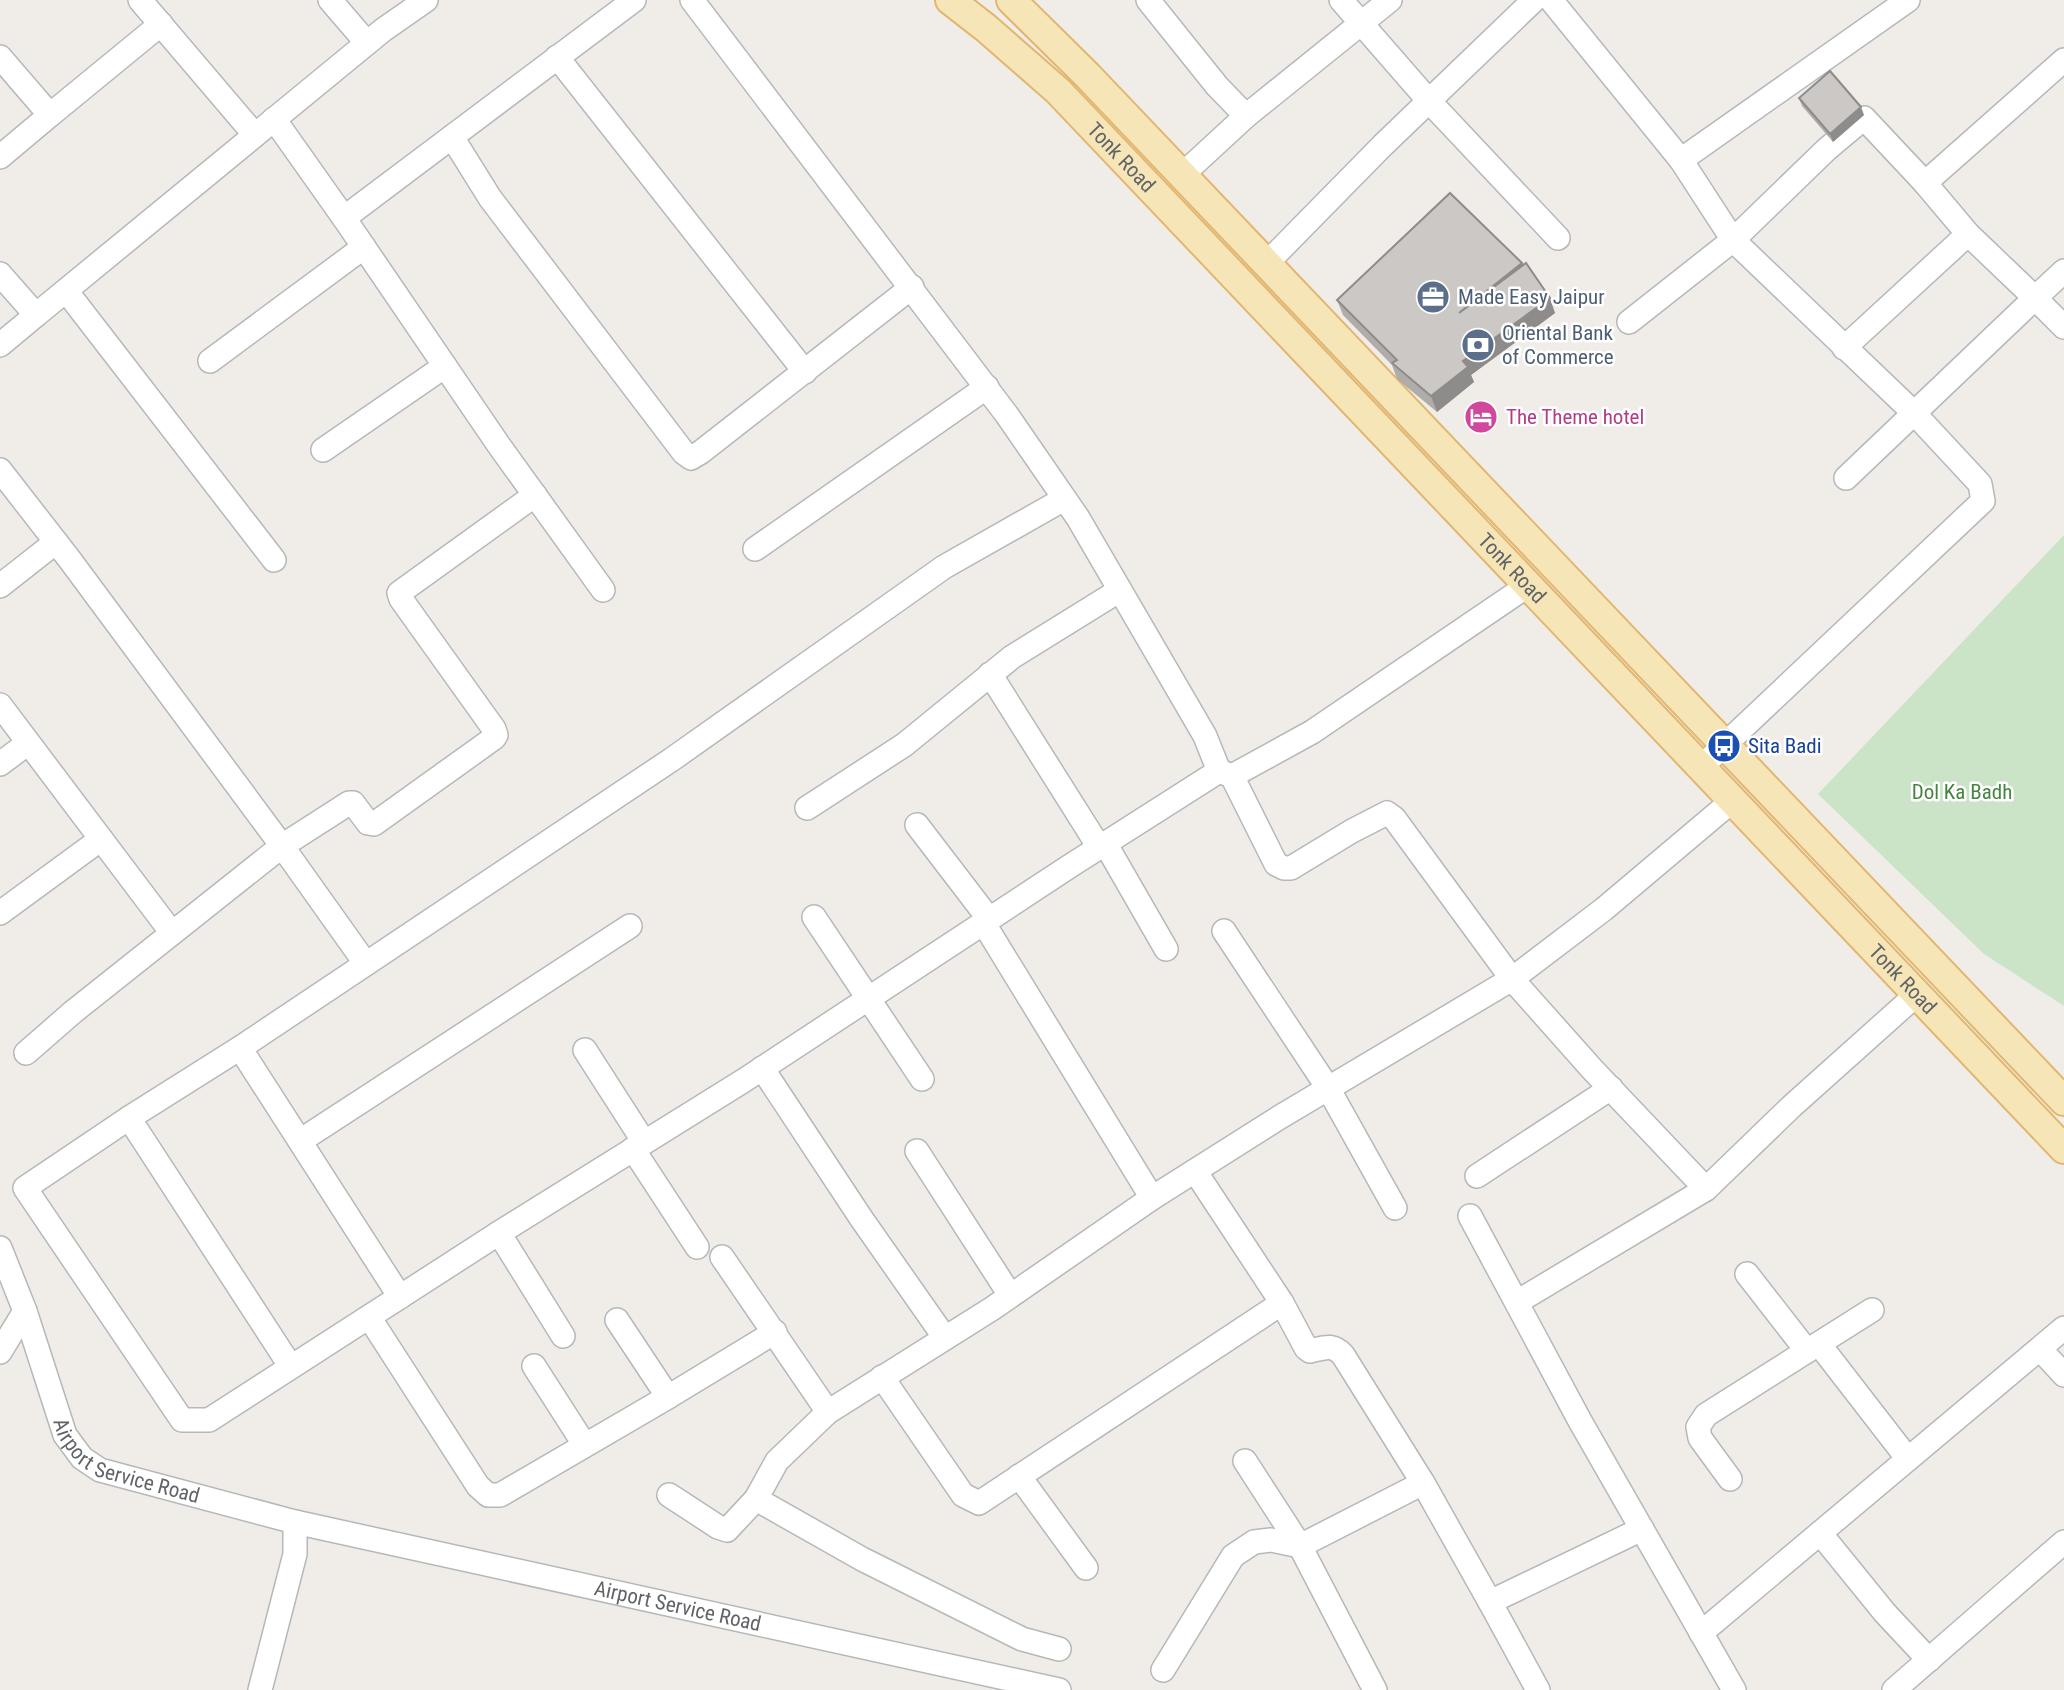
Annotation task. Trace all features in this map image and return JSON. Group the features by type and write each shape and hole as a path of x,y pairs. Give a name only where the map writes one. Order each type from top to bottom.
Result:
{"main road":[{"name":"Tonk Road","path":"950,0 1058,91 2064,1149"},
{"name":"Tonk Road","path":"1011,0 1087,75 1267,263 2064,1101"}],"street":[{"path":"141,0 256,135"},
{"path":"330,0 367,43"},
{"path":"0,345 367,43 426,0"},
{"path":"344,218 634,0"},
{"path":"692,0 987,387 1065,499 1205,736 1276,864 1291,868 1387,813 1394,818 1512,979 1706,1189"},
{"path":"1148,0 1217,86 1246,116"},
{"path":"1341,0 1429,101 1558,237"},
{"path":"1182,175 1246,116 1390,0"},
{"path":"1267,263 1534,0"},
{"path":"1551,0 1681,160 1733,240 1914,413 1980,484 1983,501 1700,768"},
{"path":"1681,160 1908,0"},
{"path":"0,158 161,24"},
{"path":"0,57 50,115"},
{"path":"557,57 806,372"},
{"path":"1925,183 2064,60"},
{"path":"1629,322 1733,240 1827,149 1864,118 1968,234 2064,327"},
{"path":"274,120 603,590"},
{"path":"452,137 490,198 684,453 691,458 806,372 912,287"},
{"path":"1844,348 1968,234"},
{"path":"210,361 364,247"},
{"path":"1846,478 2064,271"},
{"path":"0,274 36,315"},
{"path":"66,292 274,560"},
{"path":"323,450 445,366"},
{"path":"755,549 987,387"},
{"path":"0,470 282,846 366,964"},
{"path":"26,1053 73,1012 282,846 349,803 353,803 368,823 374,824 494,738 494,729 401,599 400,593 535,495"},
{"path":"1065,499 944,567 671,760 25,1188 182,1420 209,1420 762,1068 1102,845 1225,773 1312,732 1527,586"},
{"path":"0,586 56,542"},
{"path":"807,808 904,745 1012,657 1120,590"},
{"path":"990,674 1102,845 1166,949"},
{"path":"0,705 172,933"},
{"path":"0,764 28,743"},
{"path":"669,1495 727,1530 756,1499 777,1461 828,1412 945,1338 1152,1198 1328,1088 1512,979 1604,909 1732,801"},
{"path":"917,825 986,920 1152,1198"},
{"path":"0,914 101,839"},
{"path":"814,917 922,1079"},
{"path":"300,1141 630,926"},
{"path":"1224,931 1328,1088 1395,1208"},
{"path":"1517,1303 1706,1189 1792,1106 1916,995"},
{"path":"240,1048 400,1297"},
{"path":"585,1049 696,1247"},
{"path":"762,1068 861,1218 945,1338"},
{"path":"1477,1176 1611,1088"},
{"path":"129,1118 290,1367"},
{"path":"917,1151 1010,1295"},
{"path":"1195,1171 1282,1303 1306,1348 1310,1351 1330,1346 1343,1355 1423,1483 1538,1690"},
{"path":"1470,1216 1642,1530 1734,1690"},
{"path":"499,1233 563,1336"},
{"name":"Airport Service Road","path":"0,1248 25,1311 65,1435 82,1458 100,1470 295,1522 1059,1690"},
{"path":"722,1257 828,1412"},
{"path":"1747,1274 1908,1459"},
{"path":"882,1377 963,1494 979,1503 1282,1303"},
{"path":"1730,1479 1700,1438 1698,1427 1706,1415 1872,1310"},
{"path":"0,1352 25,1311"},
{"path":"369,1317 478,1486 488,1495 500,1495 775,1332"},
{"path":"617,1320 668,1397"},
{"path":"1701,1633 2064,1328"},
{"path":"2040,1349 2064,1375"},
{"path":"534,1366 584,1444"},
{"path":"1245,1461 1300,1546 1375,1690"},
{"path":"1019,1476 1086,1567"},
{"path":"1163,1670 1233,1556 1254,1542 1271,1540 1300,1546 1423,1483"},
{"path":"756,1499 862,1559 1022,1639 1059,1649"},
{"path":"260,1690 295,1555 295,1522"},
{"path":"1490,1602 1642,1530"},
{"path":"1820,1533 1885,1613 1929,1660"},
{"path":"1894,1690 2064,1542"}],"green space":[{"name":"Dol Ka Badh","path":"2064,535 2064,1006 1984,954 1818,794"}],"building":[{"path":"1830,71 1861,107 1830,134 1799,98"},
{"name":"Made Easy Jaipur","path":"1450,193 1522,263 1459,313 1526,263 1550,298 1463,361 1468,367 1431,396 1392,363 1397,360 1337,300"}],"place":[{"name":"Made Easy Jaipur","path":"1433,297"},
{"name":"Oriental Bank of Commerce","path":"1478,345"},
{"name":"The Theme hotel","path":"1481,417"},
{"name":"Sita Badi","path":"1724,746"}]}
